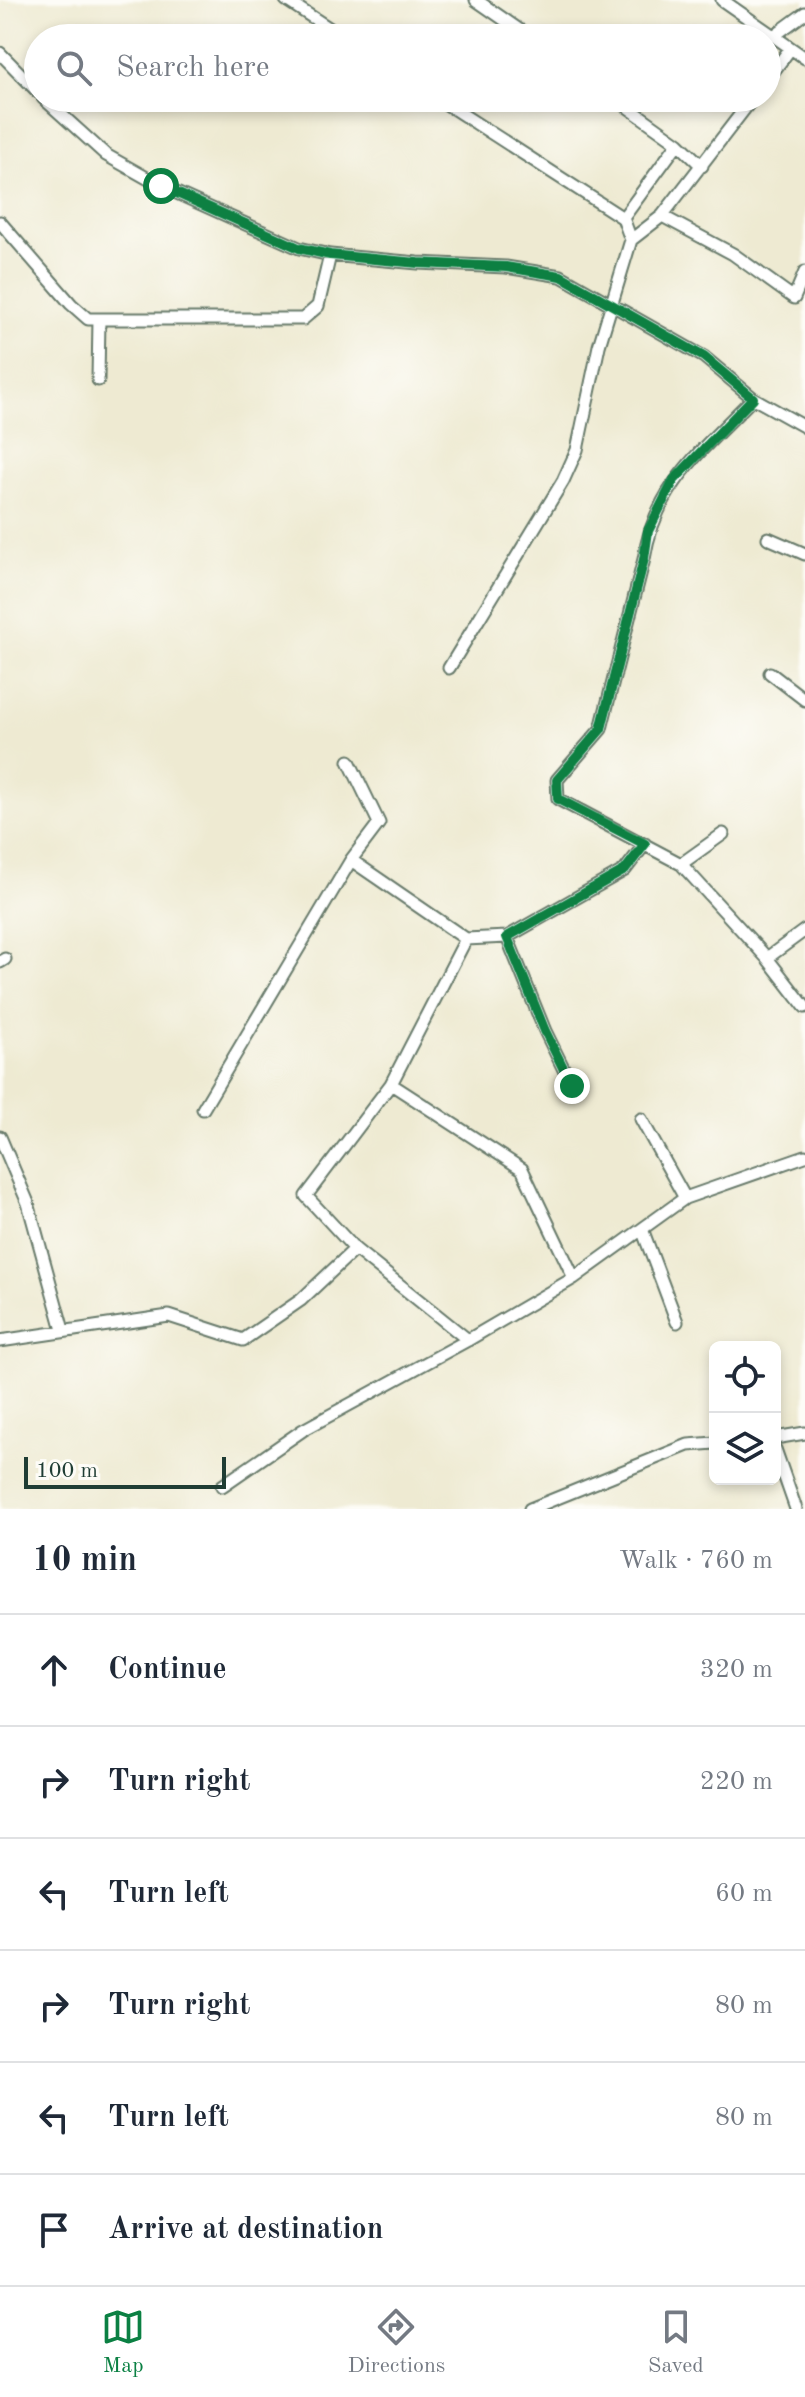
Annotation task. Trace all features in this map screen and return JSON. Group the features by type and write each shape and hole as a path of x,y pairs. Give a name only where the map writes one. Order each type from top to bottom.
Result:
{"street":[{"path":"286,0 323,24"},
{"path":"476,0 511,24"},
{"path":"722,0 758,24"},
{"path":"781,31 805,13"},
{"path":"781,41 805,58"},
{"path":"781,61 790,49"},
{"path":"0,53 24,78"},
{"path":"58,112 106,155 161,186 299,248 330,255 506,267 561,276 704,357 753,398 805,427"},
{"path":"459,112 623,218 631,240"},
{"path":"635,112 678,143 702,166"},
{"path":"449,668 563,481 577,450 599,346 631,240 662,216 742,112"},
{"path":"623,218 678,143"},
{"path":"662,216 733,254 799,299 805,272"},
{"path":"0,222 81,316 88,319 303,319 318,306 330,255"},
{"path":"98,380 99,319"},
{"path":"753,398 674,480 648,531 644,559 601,729 557,780 558,799 681,864 767,958 805,1007"},
{"path":"768,538 805,554"},
{"path":"770,673 805,700"},
{"path":"203,1109 351,860 379,823 349,761"},
{"path":"681,864 723,834"},
{"path":"351,860 466,939 507,937 625,870 645,844"},
{"path":"767,958 805,930"},
{"path":"507,937 545,1031 572,1086"},
{"path":"466,939 391,1084 306,1196 355,1249 468,1340"},
{"path":"391,1084 522,1169 574,1278"},
{"path":"641,1119 685,1198"},
{"path":"0,1137 28,1203 63,1330"},
{"path":"222,1486 303,1430 574,1278 685,1198 805,1156"},
{"path":"642,1229 677,1322"},
{"path":"0,1341 169,1316 243,1340 301,1300 355,1249"},
{"path":"781,1437 805,1433"},
{"path":"530,1509 688,1445 709,1443"},
{"path":"781,1466 796,1509"}],"route":[{"path":"161,186 299,248 330,255 506,267 561,276 704,357 753,398 674,480 648,531 644,559 601,729 557,780 558,799 645,844 625,870 507,937 545,1031 572,1086"}]}
